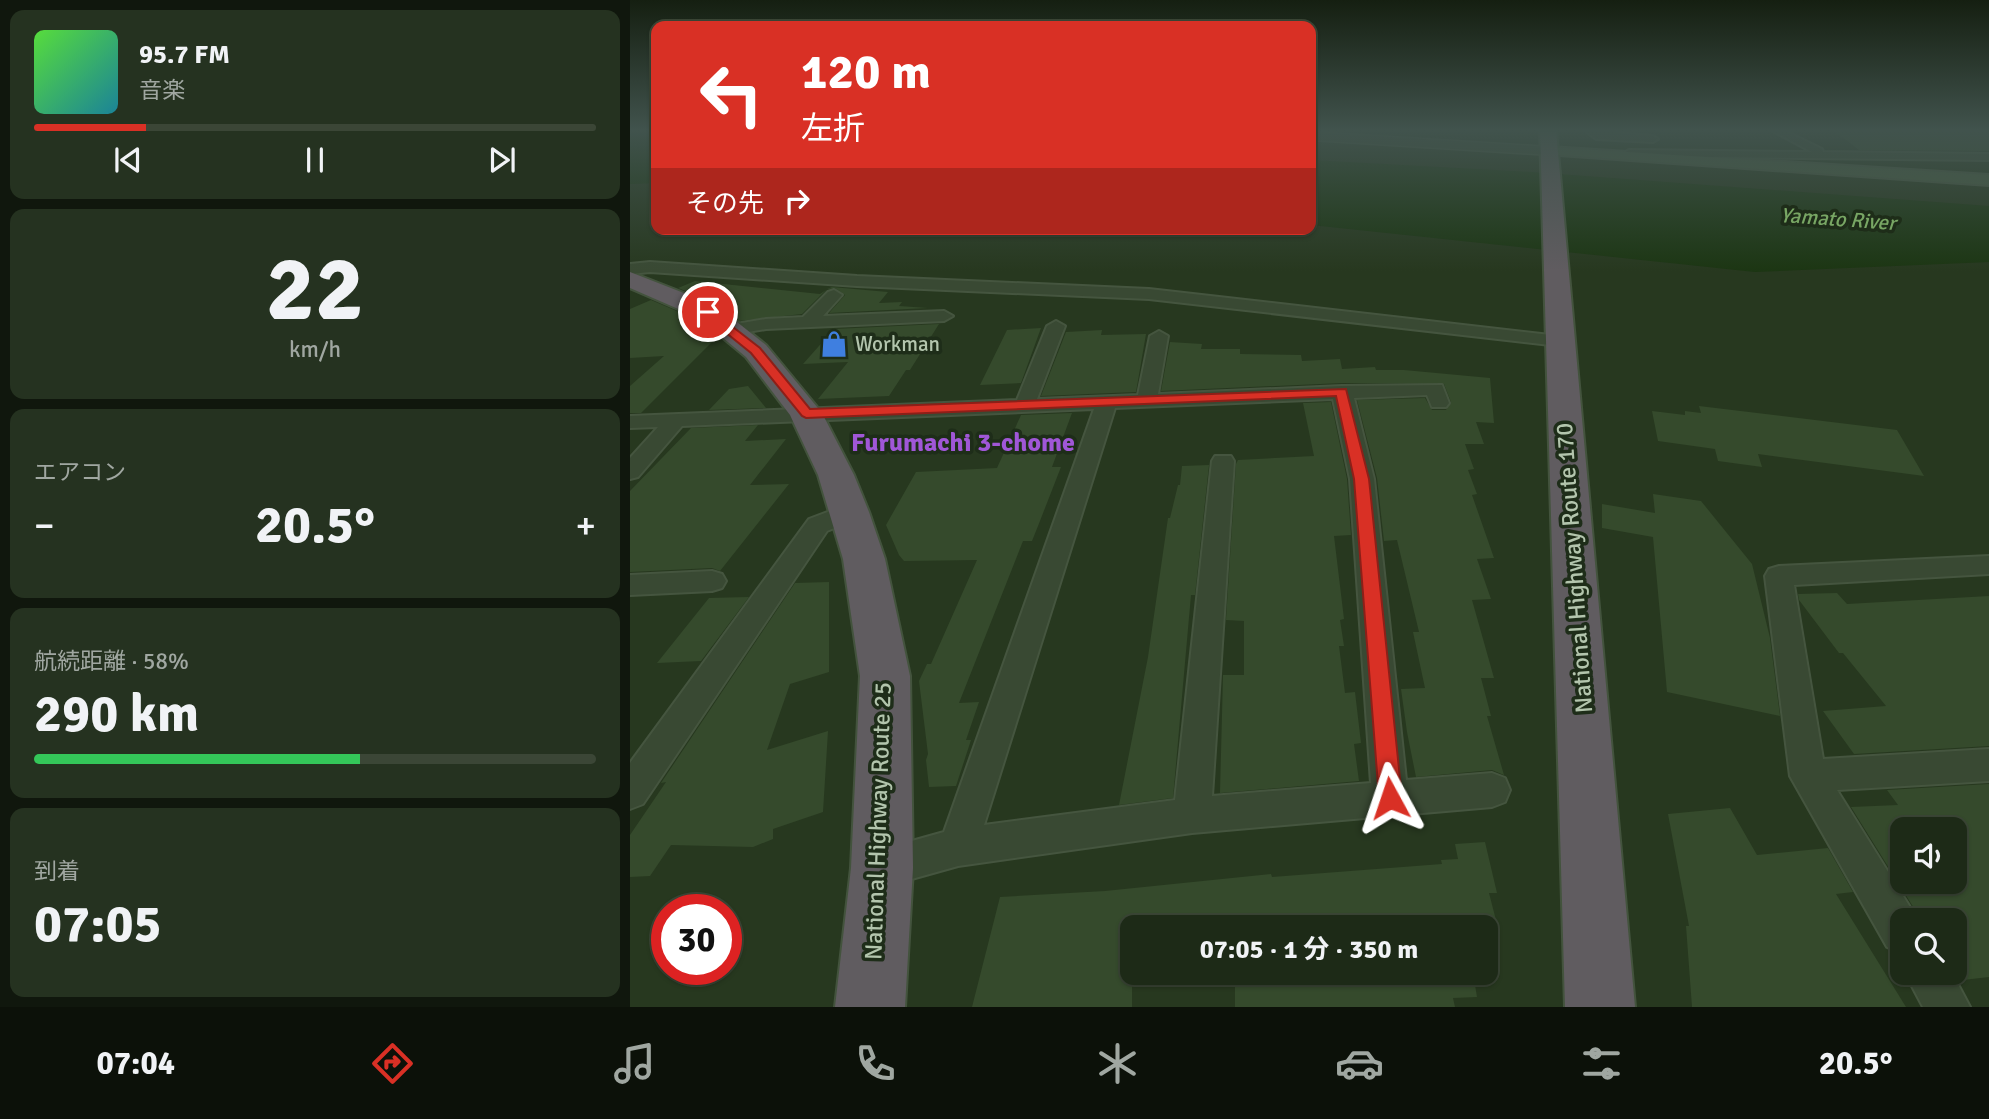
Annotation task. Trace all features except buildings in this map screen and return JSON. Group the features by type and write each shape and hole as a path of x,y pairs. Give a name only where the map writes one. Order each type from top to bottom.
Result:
{"highway":[{"name":"National Highway Route 170","path":"1551,177 1600,1007"},
{"name":"National Highway Route 25","path":"630,279 708,312 756,351 806,414 836,475 849,512 864,559 885,676 882,868 870,1007"}],"main road":[{"path":"1943,177 1989,180"}],"street":[{"path":"630,270 650,267 857,281 1137,293 1559,336"},
{"path":"808,322 834,295"},
{"path":"730,330 766,324 944,316"},
{"path":"1025,405 1056,327"},
{"path":"1147,400 1159,336"},
{"path":"630,422 1435,389 1439,403"},
{"path":"1342,392 1362,479 1390,798"},
{"path":"958,847 1107,401"},
{"path":"630,472 676,420"},
{"path":"1192,815 1223,461"},
{"path":"630,792 818,525 849,512"},
{"path":"1890,912 1808,776 1779,576 1989,565"},
{"path":"630,585 712,582"},
{"path":"1808,776 1989,765"},
{"path":"882,868 958,847 1192,815 1492,790"},
{"path":"1934,985 1948,1007"}],"water":[{"path":"630,177 651,177 651,183 630,184"},
{"name":"Yamato River","path":"1316,177 1599,177 1989,206 1989,262 1755,272 1316,226"}],"place":[{"name":"Workman","path":"834,344"}],"district":[{"name":"Furumachi 3-chome","path":"963,443"}],"route":[{"path":"708,312 756,351 806,414 1342,392 1362,479 1390,798"}]}
